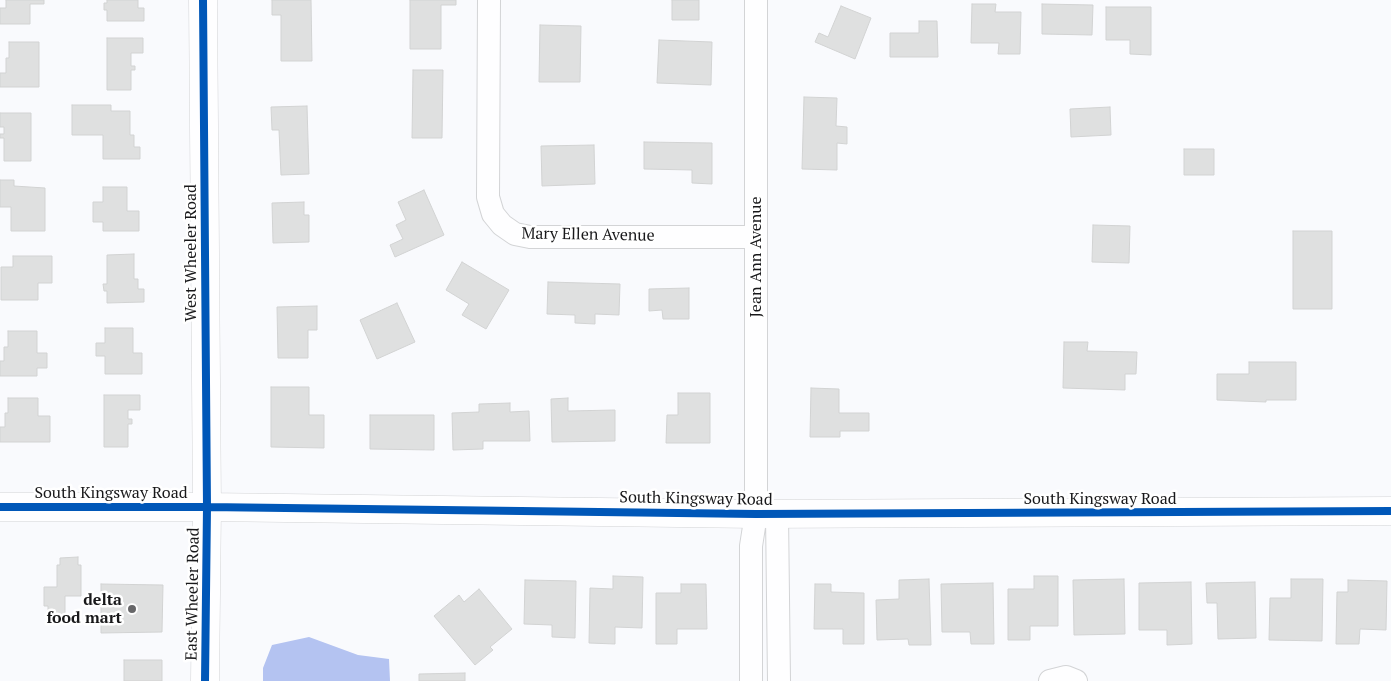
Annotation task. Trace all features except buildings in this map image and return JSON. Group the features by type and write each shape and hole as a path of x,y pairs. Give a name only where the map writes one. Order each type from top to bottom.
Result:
{"street":[{"name":"West Wheeler Road","path":"203,0 207,507"},
{"name":"Mary Ellen Avenue","path":"489,0 488,197 493,214 502,225 515,234 530,237 756,237"},
{"name":"Jean Ann Avenue","path":"756,0 756,237 767,514"},
{"name":"South Kingsway Road","path":"0,507 207,507 767,514 1391,511"},
{"name":"East Wheeler Road","path":"205,681 207,507"},
{"path":"751,681 751,546 767,514"},
{"path":"767,514 779,681"},
{"path":"1050,681 1066,677 1076,681"}],"water":[{"path":"309,637 358,655 389,659 390,681 263,681 263,668 272,645"}],"cycle path":[{"path":"203,0 207,507 205,681"},
{"path":"0,507 207,507 756,514 1391,511"}],"place":[{"name":"delta food mart","path":"132,609"}]}
